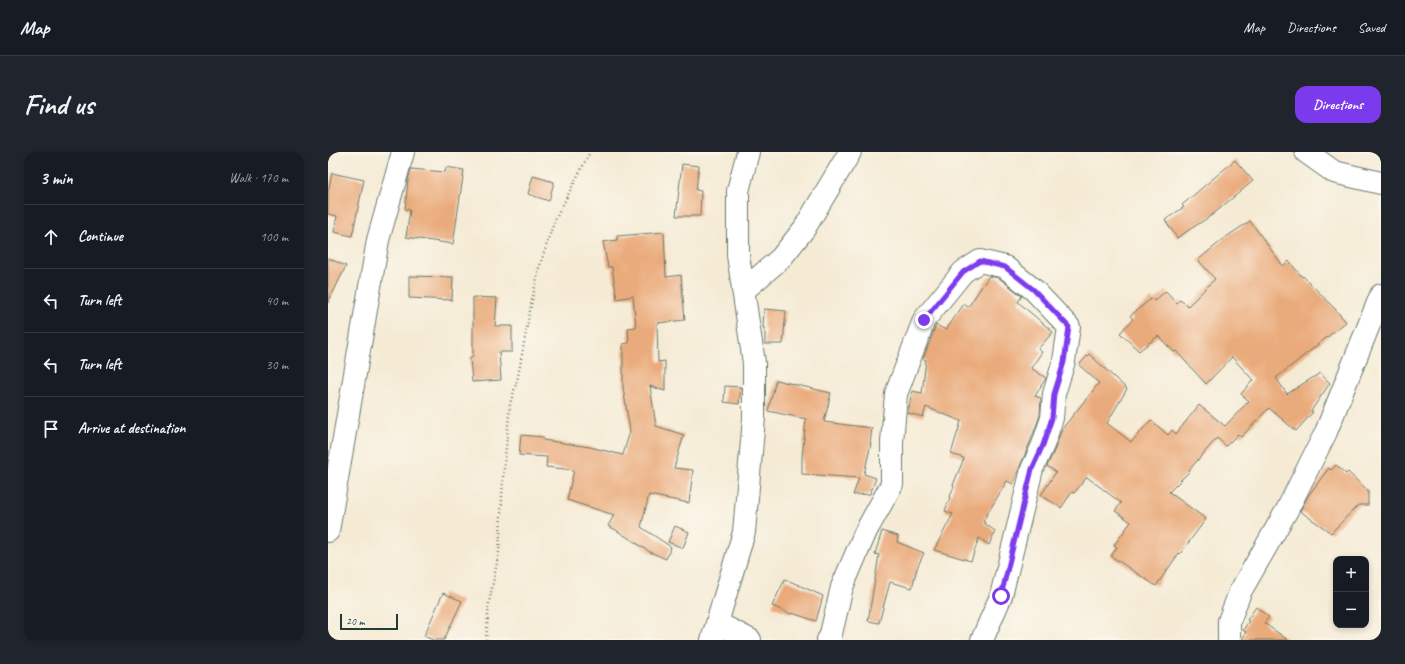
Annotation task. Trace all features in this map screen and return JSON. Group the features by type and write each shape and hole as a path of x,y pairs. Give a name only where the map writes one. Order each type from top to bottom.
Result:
{"street":[{"path":"328,531 378,240 403,152"},
{"path":"748,152 738,191 738,255 754,363 754,418 744,532 714,632 750,640"},
{"path":"743,291 780,258 804,229 850,152"},
{"path":"1306,152 1334,172 1381,183"},
{"path":"828,640 830,638 842,587 866,531 892,484 892,442 896,394 924,320 963,272 980,261 1005,267 1034,290 1069,327 1064,362 1054,394 1052,418 1043,445 1032,469 1001,596 982,640"},
{"path":"1229,640 1229,621 1240,592 1287,510 1326,432 1381,295"}],"path":[{"path":"486,640 489,603 499,552 503,479 510,404 518,377 533,295 539,268 554,222 590,152"}],"building":[{"path":"1235,160 1253,181 1212,215 1177,238 1165,220 1184,207 1182,205"},
{"path":"682,164 699,166 696,190 701,191 700,216 676,216"},
{"path":"446,167 464,170 453,244 406,237 410,210 405,209 408,180 411,169 445,172"},
{"path":"332,173 364,180 352,236 334,232 337,216 328,214 328,192"},
{"path":"533,176 554,182 549,201 528,194"},
{"path":"1250,221 1283,266 1289,261 1302,277 1303,276 1346,322 1276,378 1287,394 1320,373 1330,383 1311,411 1313,412 1296,431 1269,408 1241,437 1238,434 1226,446 1217,438 1189,470 1190,471 1169,492 1206,519 1180,554 1179,553 1156,586 1111,556 1117,547 1114,545 1131,522 1115,511 1121,503 1087,477 1074,493 1072,492 1061,508 1041,495 1056,472 1047,466 1062,429 1099,383 1079,365 1089,354 1127,389 1107,423 1131,442 1151,420 1168,435 1172,430 1176,434 1199,405 1225,426 1249,401 1241,394 1253,380 1232,357 1206,384 1176,351 1174,352 1158,336 1139,351 1120,333 1133,319 1130,316 1152,298 1154,301 1166,291 1177,303 1180,300 1188,306 1215,279 1198,260 1226,237"},
{"path":"664,232 666,277 681,275 685,320 657,323 658,362 665,361 665,391 650,386 656,426 684,435 674,468 693,470 689,503 649,495 641,527 671,547 666,559 650,552 608,526 614,515 567,500 574,470 546,467 547,457 519,455 521,435 543,437 543,440 590,447 623,455 630,431 623,387 623,344 629,343 628,328 636,327 633,296 617,299 612,267 608,267 603,242 617,240 617,236"},
{"path":"328,258 346,266 328,303"},
{"path":"409,276 453,277 452,300 409,298"},
{"path":"989,276 999,278 1022,296 1018,302 1053,332 1038,349 1042,352 1031,368 1046,378 1035,396 1041,398 1040,415 1013,484 1007,481 983,521 995,531 989,545 979,538 971,561 934,550 953,514 945,511 954,486 953,485 964,458 951,454 961,421 926,407 923,417 908,413 912,391 922,393 926,360 923,359 936,325 946,330 964,304 968,307"},
{"path":"473,297 497,298 495,326 512,326 512,352 499,352 501,380 472,382 470,357 473,356"},
{"path":"764,309 786,311 783,344 765,344 765,328 763,328"},
{"path":"776,380 831,393 824,422 872,428 871,444 864,474 876,478 870,494 853,495 859,478 802,474 802,457 806,419 768,411"},
{"path":"725,386 741,387 739,404 724,402"},
{"path":"1336,465 1346,474 1348,472 1368,491 1368,505 1358,505 1331,533 1300,511 1308,496 1329,468 1331,470"},
{"path":"675,526 689,532 683,548 668,542"},
{"path":"882,531 898,536 897,542 924,553 917,568 912,588 890,582 879,623 868,621 879,555 875,554"},
{"path":"785,579 823,596 816,621 792,613 791,614 772,606"},
{"path":"443,593 462,601 444,640 433,640 424,636"},
{"path":"1256,607 1269,617 1264,623 1288,640 1242,640 1246,632 1243,630 1249,621 1247,620"}],"route":[{"path":"924,320 963,272 980,261 1005,267 1034,290 1069,327 1064,362 1054,394 1052,418 1043,445 1032,469 1022,516 1010,556 1001,596"}]}
